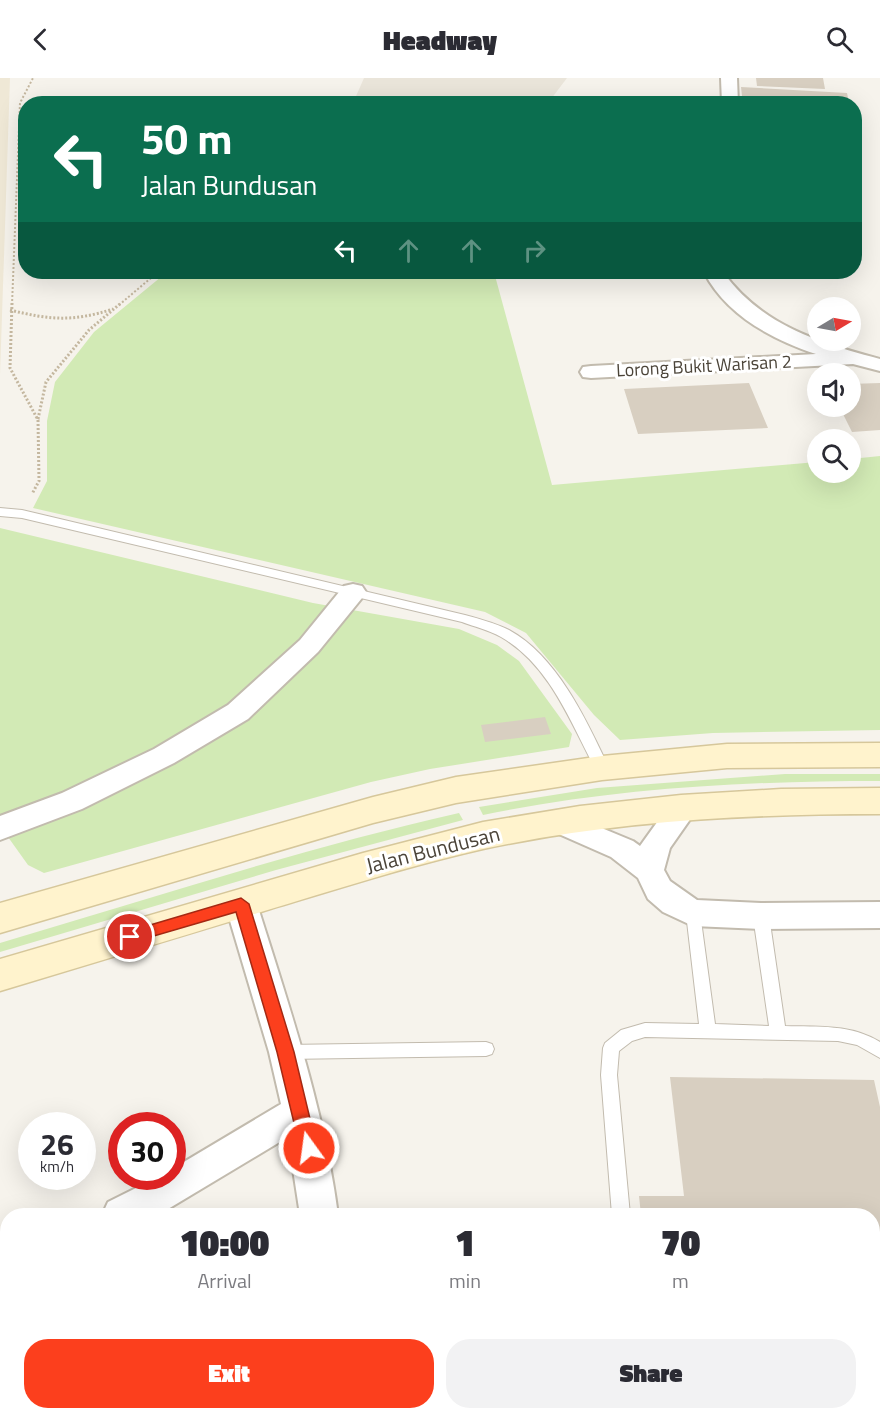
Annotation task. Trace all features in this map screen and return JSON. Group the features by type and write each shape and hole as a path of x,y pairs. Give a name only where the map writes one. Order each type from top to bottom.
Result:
{"main road":[{"path":"0,918 373,810 456,790 602,768 727,756 880,755"},
{"name":"Jalan Bundusan","path":"0,975 383,861 485,836 563,823 683,808 758,803 880,801"}],"street":[{"path":"729,78 730,96"},
{"path":"717,279 723,289 749,315 786,337 819,350 880,365"},
{"name":"Lorong Bukit Warisan 2","path":"591,372 854,358"},
{"path":"0,828 72,801 143,766 238,712 309,646 353,592"},
{"path":"649,870 656,845 683,808"},
{"path":"563,823 622,849 649,870 659,890 674,903 693,913 761,916 880,915"},
{"path":"241,904 286,1052 313,1166 318,1208"},
{"path":"135,1208 179,1185 300,1111"}],"lane":[{"path":"0,512 22,514 353,592 465,619 507,634 535,657 577,715 602,768"},
{"path":"693,913 708,1030"},
{"path":"761,916 778,1033"},
{"path":"620,1208 609,1075 611,1048 627,1035 645,1029 838,1034 861,1039 880,1051"},
{"path":"286,1052 486,1049"}],"path":[{"path":"24,96 33,78"},
{"path":"18,138 10,310 10,368 38,420"},
{"path":"22,514 39,481 38,420 46,382 88,330 150,279"},
{"path":"10,310 65,321 82,320 116,308"}],"shaded area":[{"path":"0,78 10,78 0,375"},
{"path":"364,78 567,78 553,96 356,96"}],"green space":[{"path":"158,279 496,279 552,485 807,463 807,483 861,483 861,458 880,456 880,730 713,733 620,740 594,715 526,633 485,612 33,508 47,481 47,421 55,382 94,332"},
{"path":"0,528 313,603 459,629 497,645 519,661 572,734 569,747 430,769 371,782 44,873 28,865 8,837 0,833"},
{"path":"785,774 880,774 880,781 730,785 631,792 483,815 479,807 597,788"},
{"path":"459,813 463,820 276,870 0,952 0,943 229,874"}],"building":[{"path":"756,78 823,78 825,89 757,86"},
{"path":"741,87 847,93 848,96 742,96"},
{"path":"749,383 768,428 638,434 624,389"},
{"path":"880,383 880,430 861,431 861,429 850,429 844,417 861,417 861,384"},
{"path":"545,717 551,734 485,742 481,725"},
{"path":"670,1077 874,1080 880,1107 880,1208 640,1208 639,1196 684,1196"}],"route":[{"path":"130,937 241,904 286,1052 309,1148"}]}
